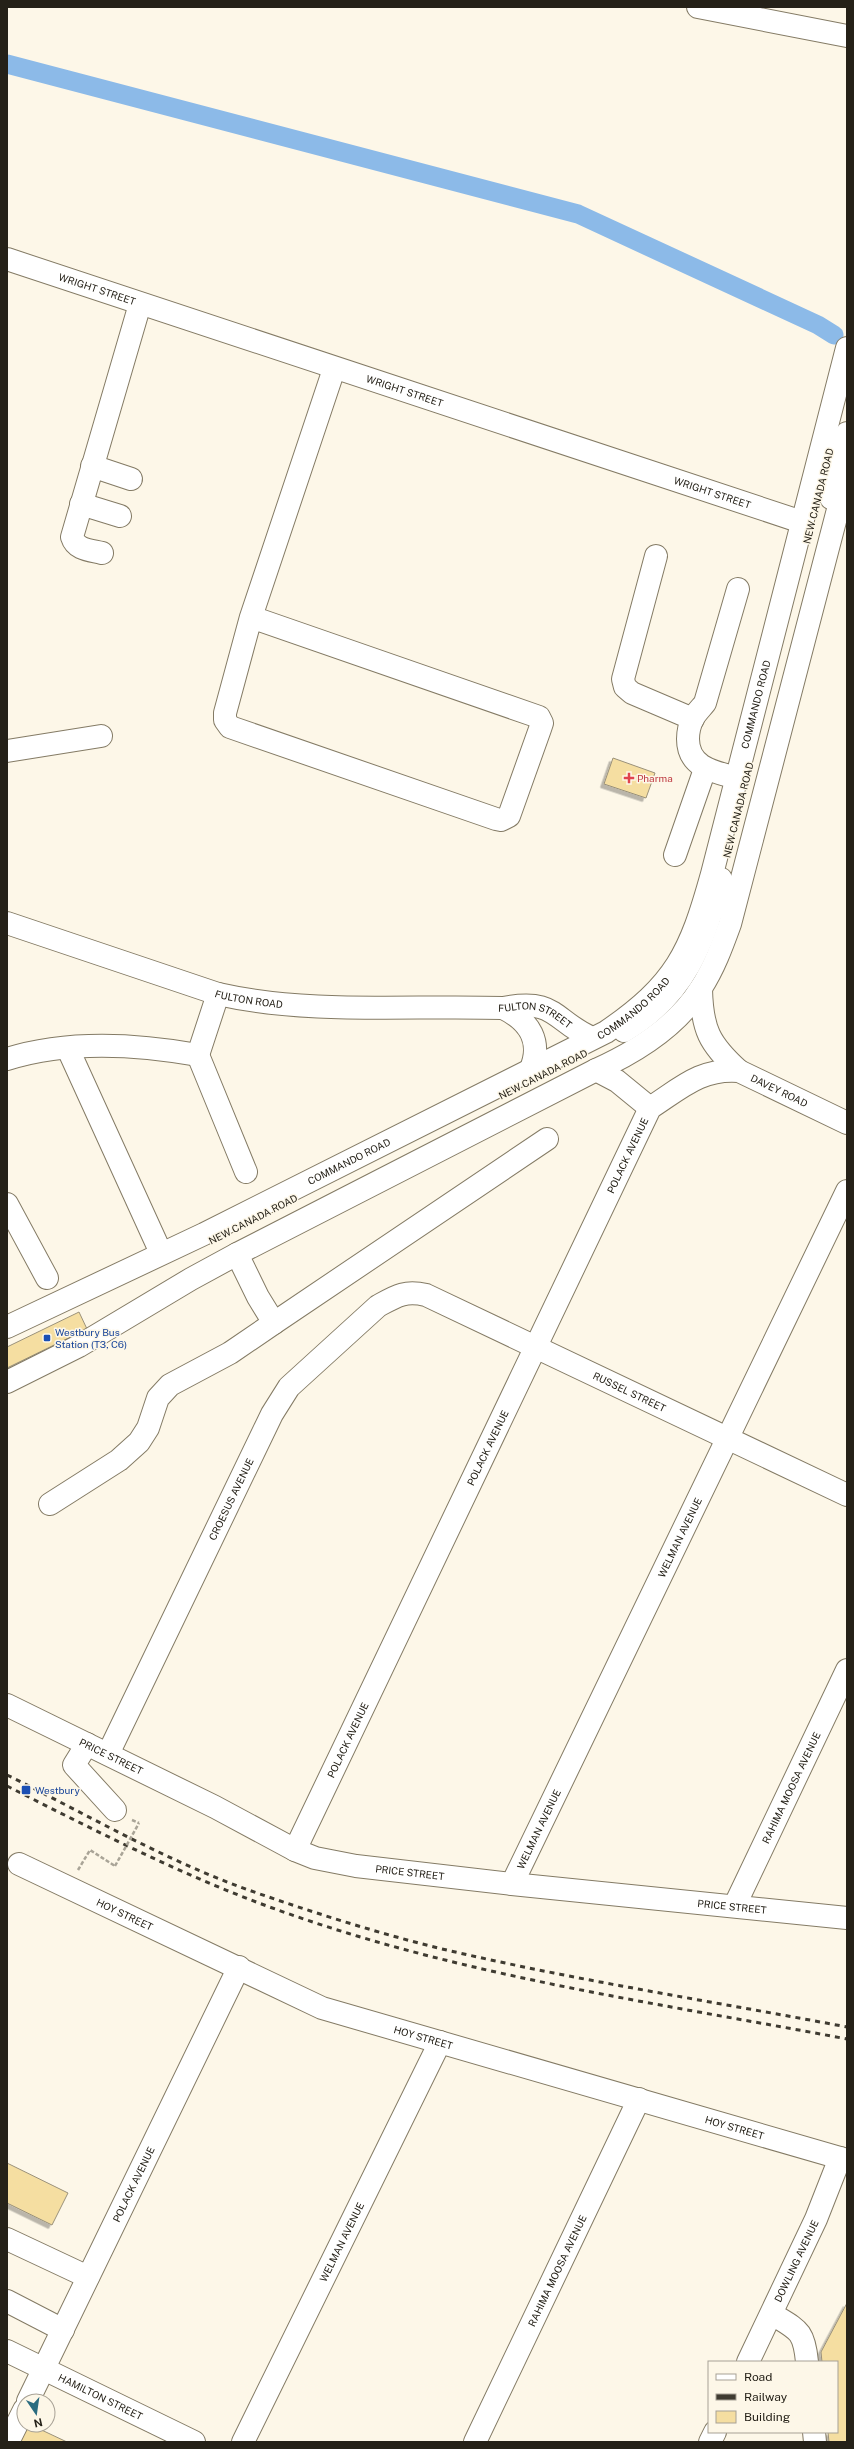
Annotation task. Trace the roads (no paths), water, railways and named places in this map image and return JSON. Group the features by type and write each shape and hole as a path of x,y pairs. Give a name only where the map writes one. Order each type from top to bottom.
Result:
{"street":[{"path":"698,7 847,36"},
{"name":"WRIGHT STREET","path":"7,259 334,369 802,522"},
{"path":"102,553 79,547 74,543 72,536 140,304"},
{"name":"COMMANDO ROAD","path":"7,1327 204,1234 606,1032 631,1015 653,994 681,962 700,918 847,348"},
{"path":"252,616 539,717 542,723 540,730 509,816 501,820 496,819 230,727 225,720 225,713 252,616 334,369"},
{"name":"NEW CANADA ROAD","path":"7,1338 180,1256 588,1052 630,1027 651,1011 665,997 698,952 709,925 847,382"},
{"name":"NEW CANADA ROAD","path":"7,1372 83,1334 171,1279 602,1056 658,1021 691,987 707,961 721,921 847,433"},
{"path":"92,466 131,479"},
{"path":"7,1382 79,1346 191,1279 237,1254 620,1059 652,1039 682,1012 701,989 714,966 730,924 847,475"},
{"path":"81,504 120,516"},
{"path":"656,556 623,678 625,687 632,693 693,719"},
{"path":"737,778 705,769 695,760 688,748 688,734 693,719 705,703 738,589"},
{"path":"7,751 101,736"},
{"path":"675,855 705,769"},
{"name":"FULTON ROAD","path":"7,923 218,994 247,1001 298,1006 503,1008"},
{"path":"701,989 701,1014 711,1040 721,1054 739,1071"},
{"path":"218,994 198,1055 246,1172"},
{"name":"FULTON STREET","path":"503,1008 529,1004 543,1007 554,1011 574,1028 592,1038"},
{"name":"FULTON STREET","path":"503,1008 524,1020 530,1030 535,1051 530,1071"},
{"path":"7,1059 43,1051 96,1045 136,1047 198,1055"},
{"path":"68,1049 161,1253"},
{"name":"DAVEY ROAD","path":"709,1072 722,1069 739,1071 847,1123"},
{"path":"596,1070 617,1081 650,1108"},
{"name":"POLACK AVENUE","path":"295,1850 537,1347 650,1108 709,1072"},
{"path":"50,1504 119,1460 139,1442 148,1428 158,1398 170,1385 230,1354 547,1139"},
{"name":"WELMAN AVENUE","path":"512,1884 847,1191"},
{"path":"7,1204 47,1278"},
{"path":"237,1254 274,1323"},
{"name":"RUSSEL STREET","path":"411,1292 426,1295 847,1495"},
{"name":"CROESUS AVENUE","path":"108,1754 269,1421 288,1387 378,1306 395,1297 411,1292"},
{"name":"RAHIMA MOOSA AVENUE","path":"735,1905 847,1670"},
{"name":"PRICE STREET","path":"7,1704 215,1807 295,1850 339,1863 512,1884 735,1905 847,1918"},
{"path":"87,1744 74,1765 116,1810"},
{"name":"HOY STREET","path":"19,1864 239,1967 322,2008 843,2159"},
{"name":"POLACK AVENUE","path":"32,2393 239,1967"},
{"name":"WELMAN AVENUE","path":"243,2442 440,2042"},
{"name":"RAHIMA MOOSA AVENUE","path":"475,2442 639,2099"},
{"name":"DOWLING AVENUE","path":"748,2361 816,2220 843,2159"},
{"path":"7,2239 88,2277"},
{"path":"7,2301 63,2330"},
{"path":"772,2314 801,2334 805,2341 807,2361"},
{"name":"HAMILTON STREET","path":"7,2351 194,2442"},
{"path":"8,2442 16,2426"},
{"path":"710,2442 714,2433"}],"waterway":[{"path":"7,64 578,214 818,325 834,335"}],"railway":[{"path":"7,1775 131,1839 195,1869 260,1894 371,1930 489,1960 642,1990 847,2027"},
{"path":"7,1786 150,1857 223,1889 260,1904 365,1938 433,1957 570,1988 847,2039"}],"place":[{"name":"Pharma","path":"629,778"},
{"name":"Westbury Bus Station (T3, C6)","path":"47,1338"},
{"name":"Westbury","path":"26,1790"}]}
